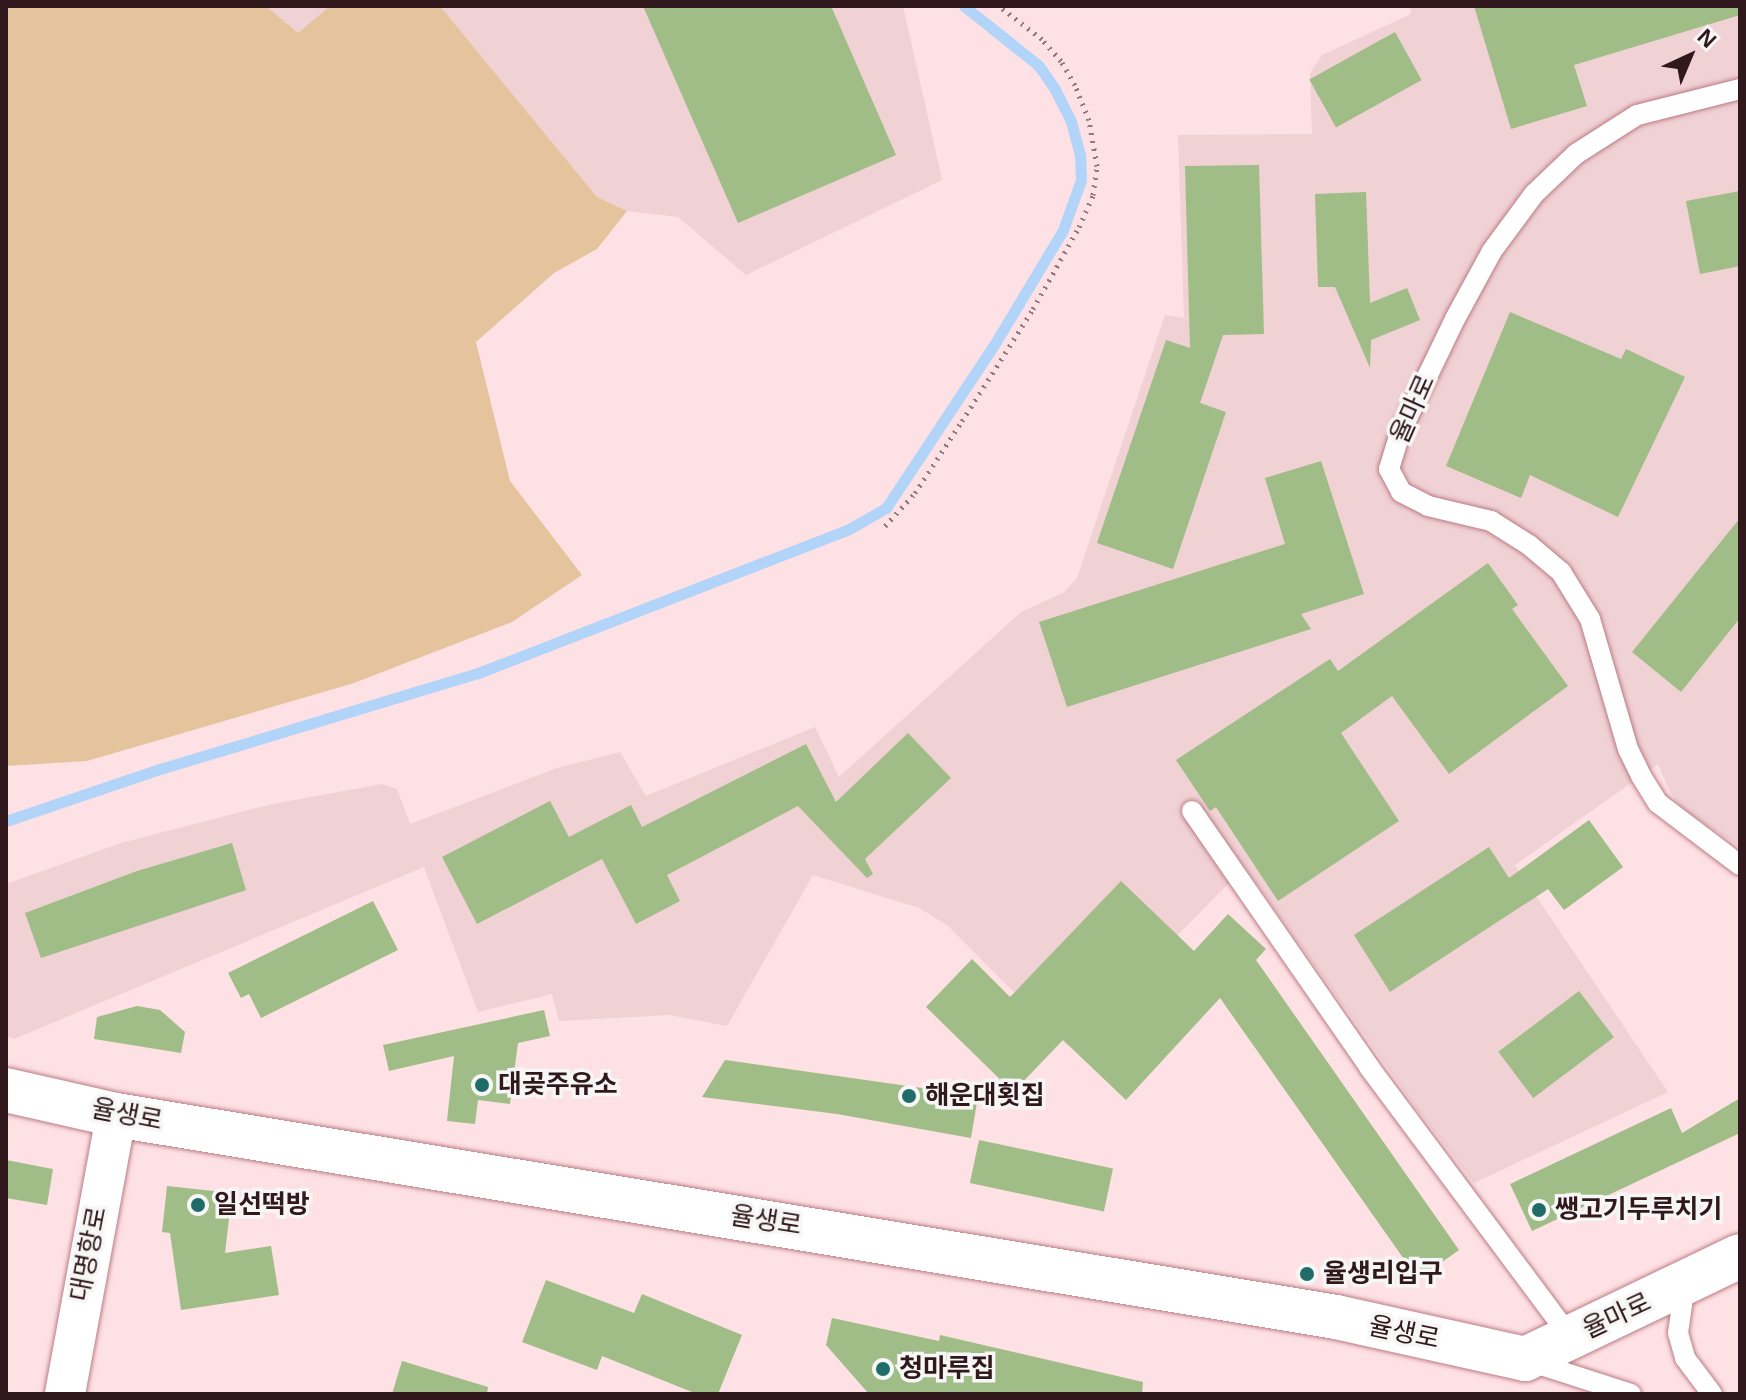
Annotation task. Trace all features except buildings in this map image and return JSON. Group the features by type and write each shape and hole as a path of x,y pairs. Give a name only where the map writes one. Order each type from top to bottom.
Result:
{"street":[{"name":"율생로","path":"6,1090 116,1115 1336,1317 1523,1377"},
{"name":"대명항로","path":"65,1394 116,1115"},
{"name":"율마로","path":"1523,1377 1571,1338 1740,1256"}],"lane":[{"name":"율마로","path":"1740,89 1637,115 1576,154 1534,194 1492,251 1455,319 1400,433 1389,469 1401,492 1428,506 1491,521 1529,545 1561,572 1590,619 1628,749 1641,776 1658,803 1740,865"},
{"path":"1192,811 1369,1067 1571,1338"},
{"path":"1685,1284 1678,1333 1685,1358 1712,1394"},
{"path":"1523,1377 1631,1394"}],"path":[{"path":"885,526 915,493 1017,334 1079,227 1093,195 1097,166 1089,120 1075,85 1061,61 1042,39 999,6"}],"shaded area":[{"path":"6,6 266,6 298,33 330,6 440,6 597,197 627,211 597,249 554,273 476,342 510,481 582,575 512,622 354,683 87,761 6,766"},
{"path":"266,6 330,6 298,33"},
{"path":"440,6 903,6 942,180 746,275 678,217 627,211 597,197"},
{"path":"1410,6 1740,6 1740,847 1683,810 1670,792 1658,764 1515,865 1668,1092 1474,1183 1417,1109 1245,867 1068,1046 947,925 919,908 813,875 727,1026 670,1015 559,1021 552,994 478,1012 424,867 14,1039 6,1036 6,884 121,843 268,805 382,784 397,789 410,824 557,768 620,752 646,796 815,727 839,777 1021,612 1063,593 1077,578 1165,315 1184,318 1178,135 1312,134 1310,73 1322,55 1411,14"}],"waterway":[{"path":"6,821 160,769 478,673 849,529 886,508 997,340 1063,230 1081,180 1080,155 1071,121 1055,89 1038,65 964,6"}],"place":[{"name":"대곶주유소","path":"482,1085"},
{"name":"해운대횟집","path":"909,1096"},
{"name":"일선떡방","path":"198,1205"},
{"name":"쌩고기두루치기","path":"1539,1210"},
{"name":"율생리입구","path":"1307,1274"},
{"name":"청마루집","path":"883,1369"}]}
